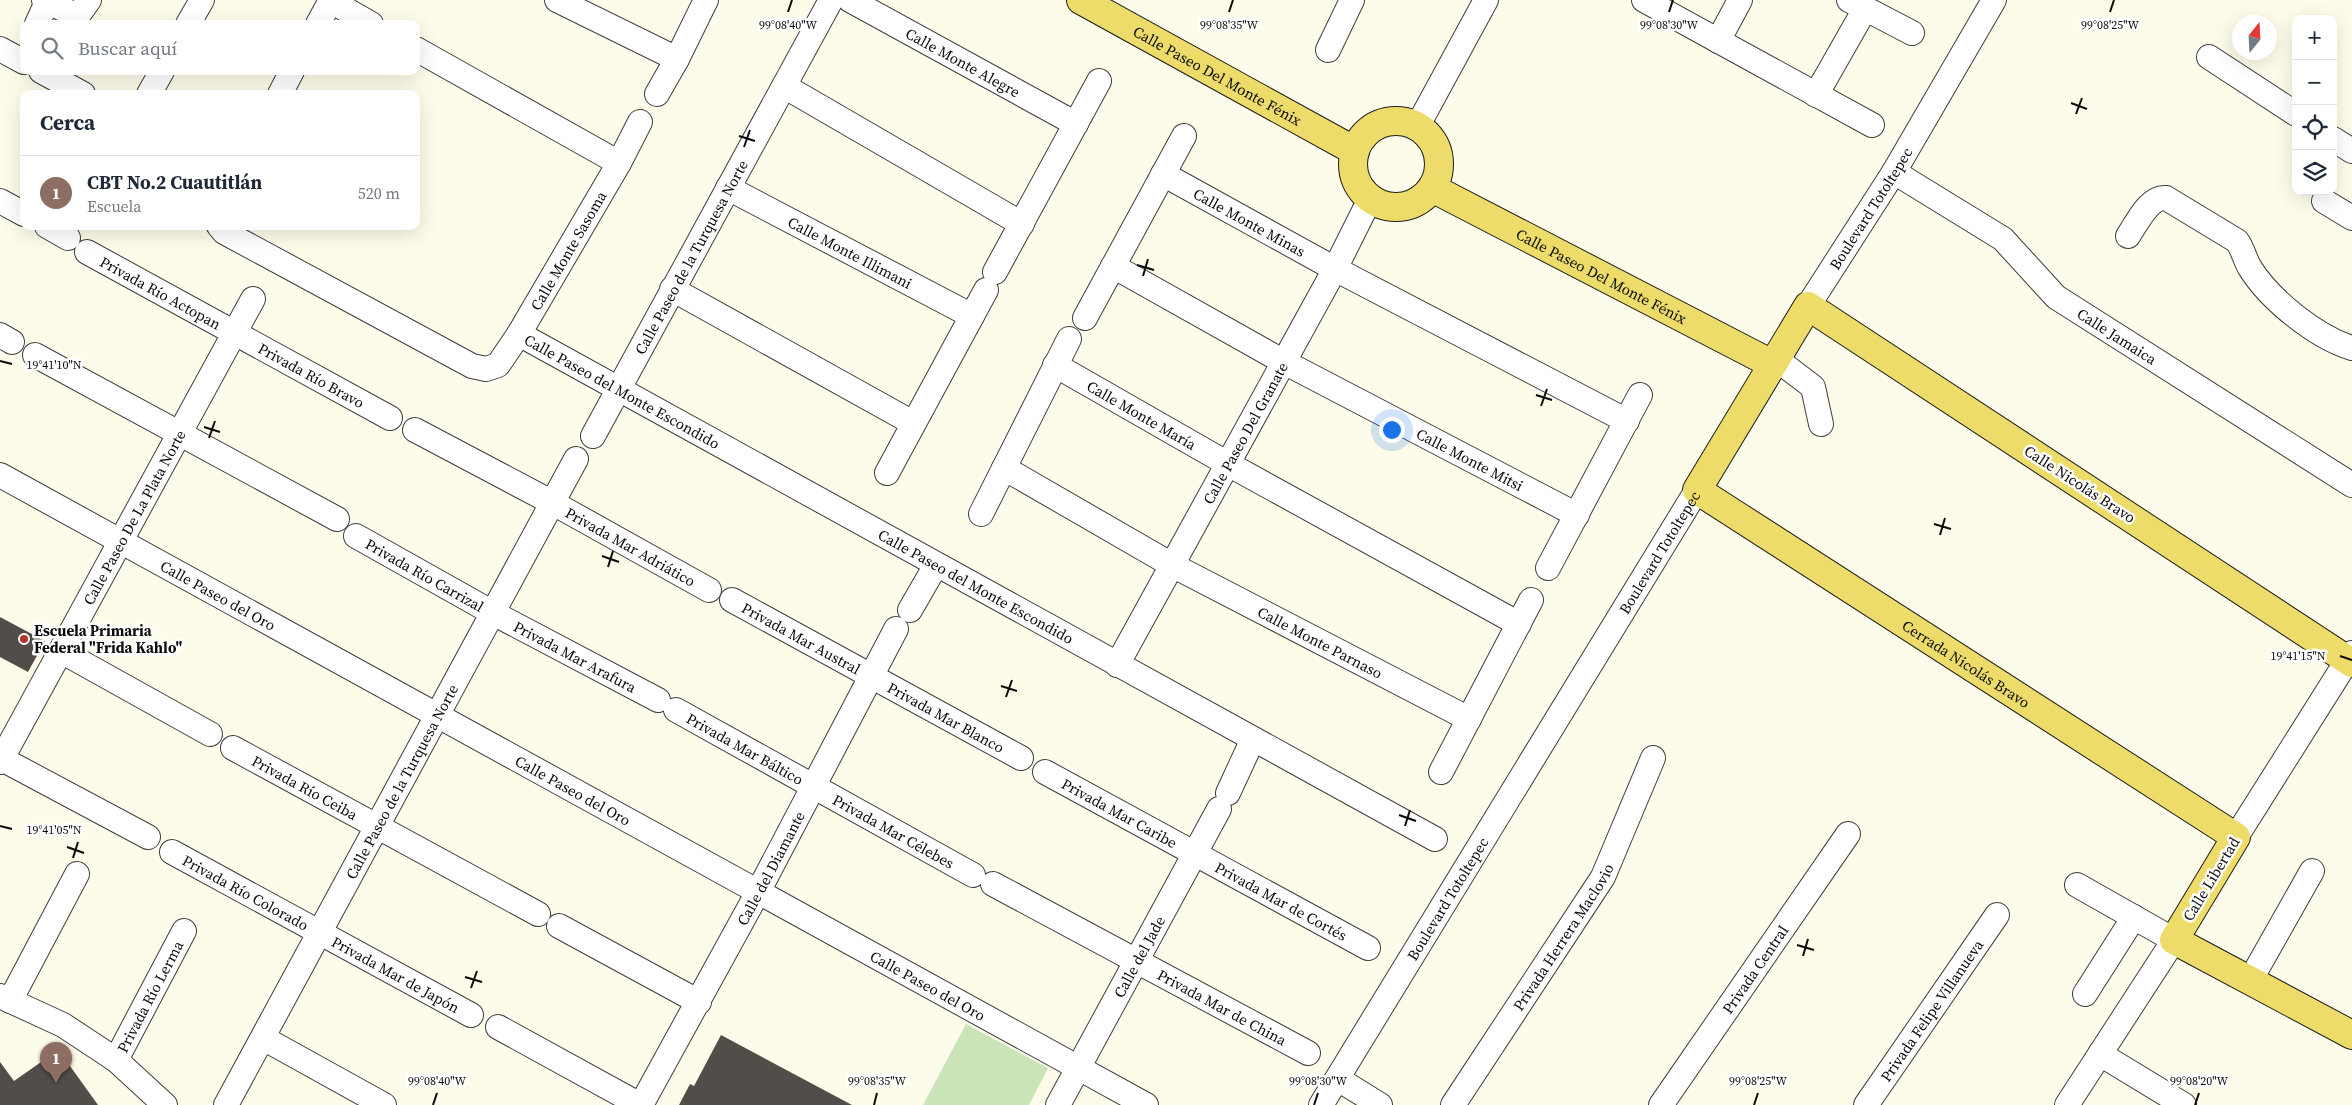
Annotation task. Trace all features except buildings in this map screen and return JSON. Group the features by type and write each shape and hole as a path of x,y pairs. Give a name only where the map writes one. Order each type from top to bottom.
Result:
{"main road":[{"name":"Calle Paseo Del Monte Fénix","path":"1081,0 1354,151"},
{"path":"1392,121 1405,122 1417,126 1428,135 1436,147 1439,161 1438,176 1432,188 1422,199 1410,205 1396,208 1382,205 1370,199 1361,189 1355,177 1352,164 1354,151 1360,140 1369,130 1380,124 1392,121"},
{"name":"Calle Paseo Del Monte Fénix","path":"1432,188 1774,361"},
{"name":"Boulevard Totoltepec","path":"1696,490 1808,306"},
{"name":"Calle Nicolás Bravo","path":"1808,306 2350,659"},
{"name":"Cerrada Nicolás Bravo","path":"1696,490 2236,837"},
{"name":"Calle Libertad","path":"2174,940 2236,837"},
{"path":"2174,940 2251,979 2352,1035"}],"street":[{"path":"39,20 46,1 71,13 79,14 89,0"},
{"path":"190,20 202,0"},
{"path":"320,20 331,0 364,20"},
{"path":"557,0 590,7 677,59"},
{"path":"657,94 677,59 706,0"},
{"name":"Calle Paseo de la Turquesa Norte","path":"593,436 831,0"},
{"name":"Calle Monte Alegre","path":"850,0 1076,124"},
{"path":"1417,126 1486,0"},
{"path":"1644,0 1872,125"},
{"path":"1718,41 1740,0"},
{"name":"Boulevard Totoltepec","path":"1808,306 1894,172 1994,0"},
{"path":"1328,50 1349,1"},
{"path":"1816,95 1857,4 1912,32"},
{"path":"420,51 619,163"},
{"path":"2209,57 2292,111"},
{"path":"48,75 76,90"},
{"path":"151,90 160,75"},
{"path":"282,90 290,75"},
{"path":"887,473 1099,81"},
{"path":"784,86 1022,224"},
{"name":"Calle Monte Sasoma","path":"222,230 472,366 486,370 498,365 519,334 619,163 640,122"},
{"path":"1085,318 1184,136"},
{"path":"2337,142 2352,152"},
{"name":"Calle Jamaica","path":"1894,172 2003,239 2056,297 2352,485"},
{"name":"Calle Monte Minas","path":"1163,174 1336,268"},
{"name":"Calle Monte Illimani","path":"728,188 972,316"},
{"path":"2128,236 2152,202 2159,197 2166,198 2237,241 2243,250 2249,266 2259,281 2308,328 2339,344 2352,348"},
{"name":"Calle Paseo Del Granate","path":"1117,665 1336,268 1370,199"},
{"path":"0,201 20,212"},
{"path":"2324,201 2352,218"},
{"path":"53,230 68,238"},
{"name":"Privada Río Actopan","path":"87,252 234,334"},
{"path":"1113,266 1284,362"},
{"path":"1336,268 1626,421"},
{"path":"672,289 914,423"},
{"name":"Calle Paseo De La Plata Norte","path":"1,759 253,299"},
{"name":"Privada Río Bravo","path":"234,334 390,418"},
{"name":"Calle Paseo del Monte Escondido","path":"519,334 1435,839"},
{"path":"981,514 1069,339"},
{"path":"35,355 337,519"},
{"path":"1774,361 1813,387 1821,424"},
{"name":"Calle Monte Mitsi","path":"1284,362 1577,515"},
{"name":"Calle Monte María","path":"1056,365 1228,464"},
{"path":"1548,568 1640,395"},
{"name":"Privada Mar Adriático","path":"415,430 553,503 709,590"},
{"name":"Calle Paseo de la Turquesa Norte","path":"226,1105 576,459"},
{"path":"1228,464 1519,624"},
{"path":"1004,468 1172,565"},
{"name":"Calle Paseo del Oro","path":"0,475 437,717 1146,1105"},
{"name":"Boulevard Totoltepec","path":"1321,1105 1696,490"},
{"name":"Privada Río Carrizal","path":"356,536 493,613"},
{"name":"Calle del Diamante","path":"640,1105 758,892 871,677 936,565"},
{"name":"Calle Monte Parnaso","path":"1172,565 1469,719"},
{"name":"Privada Mar Austral","path":"732,600 871,677"},
{"path":"1441,772 1531,600"},
{"name":"Privada Mar Arafura","path":"493,613 667,705"},
{"path":"61,651 210,734"},
{"name":"Calle Libertad","path":"2236,837 2350,659"},
{"name":"Privada Mar Blanco","path":"871,677 1021,758"},
{"name":"Privada Mar Báltico","path":"667,705 814,786"},
{"name":"Calle del Jade","path":"1058,1105 1224,801 1254,740"},
{"name":"Privada Río Ceiba","path":"233,748 538,914"},
{"name":"Privada Herrera Maclovio","path":"1453,1105 1603,877 1653,758"},
{"path":"1,759 148,837"},
{"name":"Privada Mar Caribe","path":"1046,772 1194,855"},
{"name":"Privada Mar Célebes","path":"814,786 1136,962"},
{"name":"Privada Central","path":"1661,1105 1848,834"},
{"name":"Privada Río Colorado","path":"172,852 320,933"},
{"name":"Privada Mar de Cortés","path":"1194,855 1368,948"},
{"path":"2251,979 2312,871"},
{"path":"77,874 5,999 63,1025 116,1060 165,1105"},
{"path":"2077,885 2174,940"},
{"name":"Privada Felipe Villanueva","path":"1866,1105 1997,915"},
{"path":"2085,994 2134,917"},
{"path":"559,926 698,1002"},
{"name":"Privada Río Lerma","path":"116,1060 184,931"},
{"name":"Privada Mar de Japón","path":"320,933 471,1015"},
{"name":"Calle Libertad","path":"2068,1105 2174,940"},
{"name":"Privada Mar de China","path":"1136,962 1308,1053"},
{"path":"498,1028 640,1105"},
{"path":"263,1038 384,1105"},
{"path":"2100,1054 2184,1105"},
{"path":"1338,1079 1380,1105"}],"green space":[{"path":"966,1024 1048,1068 1029,1105 923,1105"}],"place":[{"name":"Escuela Primaria Federal \"Frida Kahlo\"","path":"24,639"},
{"name":"CBT No.2 Cuautitlán","path":"56,1083"}]}
